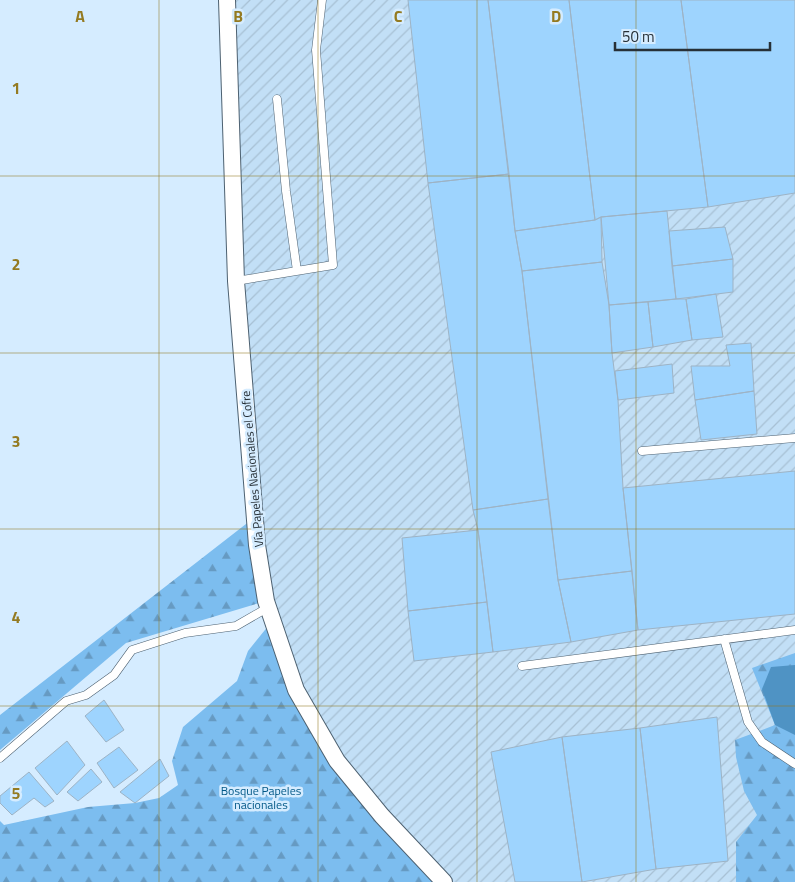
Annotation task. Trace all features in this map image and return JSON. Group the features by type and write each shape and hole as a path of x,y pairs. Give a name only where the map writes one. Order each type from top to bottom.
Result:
{"street":[{"name":"Vía Papeles Nacionales el Cofre","path":"227,0 236,281 257,544 266,601 296,690 338,761 382,816 444,882"}],"lane":[{"path":"236,281 333,265 316,50 322,0"},
{"path":"277,99 286,191 297,271"},
{"path":"642,452 795,438"},
{"path":"0,758 66,701 86,695 114,675 132,650 186,634 236,626 269,607"},
{"path":"522,666 795,630"},
{"path":"724,639 748,722 762,742 795,764"}],"shaded area":[{"path":"227,0 795,0 795,882 444,882 382,816 296,690 257,545"},
{"path":"795,665 795,735 775,725 762,689 771,667"}],"green space":[{"path":"255,517 266,601 126,643 0,750 0,715"},
{"name":"Bosque Papeles nacionales","path":"273,620 337,761 444,882 0,882 0,821 4,825 88,807 135,803 159,798 178,785 172,761 183,727 237,681 248,651"},
{"path":"795,653 795,882 736,882 736,842 757,815 744,791 736,757 735,740 775,725 752,668"}],"building":[{"path":"408,0 488,0 509,174 428,183"},
{"path":"488,0 569,0 595,220 515,231"},
{"path":"569,0 681,0 708,207 601,217 595,220"},
{"path":"681,0 795,0 795,193 708,207"},
{"path":"509,174 548,499 473,510 428,183"},
{"path":"667,211 676,299 609,305 601,217"},
{"path":"601,217 602,262 522,271 515,231 595,220"},
{"path":"725,227 733,259 672,266 669,231"},
{"path":"733,259 733,292 676,299 672,266"},
{"path":"602,262 609,305 612,353 618,400 623,488 632,571 558,580 522,271"},
{"path":"716,294 723,337 692,340 686,299"},
{"path":"686,299 692,340 653,347 648,302"},
{"path":"648,302 653,347 612,353 609,305"},
{"path":"751,343 754,391 695,400 691,366 730,366 726,345"},
{"path":"672,364 674,393 618,400 615,371"},
{"path":"754,391 757,434 701,440 695,400"},
{"path":"795,471 795,614 638,630 623,488"},
{"path":"548,499 558,580 571,642 493,652 478,530 473,510"},
{"path":"478,530 487,602 408,611 402,538"},
{"path":"632,571 638,630 571,642 558,580"},
{"path":"487,602 493,652 414,661 408,611"},
{"path":"104,700 124,730 106,742 85,716"},
{"path":"717,717 728,861 656,869 640,728"},
{"path":"640,728 656,869 582,882 562,737"},
{"path":"562,737 582,882 515,882 491,752"},
{"path":"67,741 85,765 57,795 35,768"},
{"path":"119,747 138,770 114,788 97,763"},
{"path":"160,759 169,776 135,803 120,792"},
{"path":"91,769 102,782 78,801 67,792"},
{"path":"29,772 54,801 45,807 34,798 12,815 0,803 0,796"}]}
